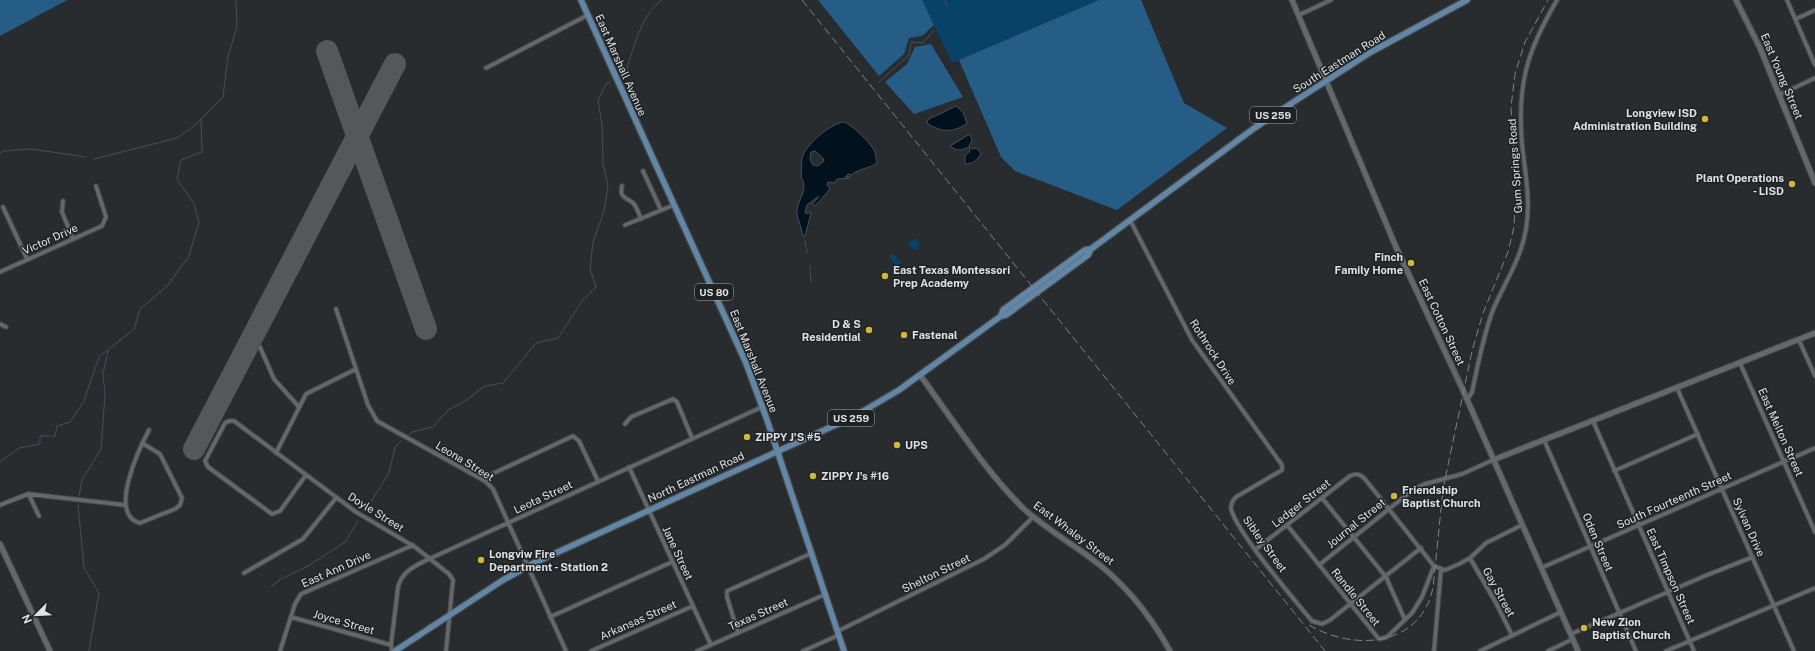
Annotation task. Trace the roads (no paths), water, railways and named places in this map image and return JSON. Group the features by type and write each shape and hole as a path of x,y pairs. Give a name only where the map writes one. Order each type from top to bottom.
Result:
{"main road":[{"name":"East Marshall Avenue","path":"581,0 727,320 762,406 844,651"},
{"name":"South Eastman Road","path":"1036,290 1088,255 1091,249 1253,129 1326,80 1401,35 1467,0"},
{"name":"North Eastman Road","path":"393,651 528,566 863,412 890,396 1001,316 1006,315 1036,290"}],"street":[{"name":"East Cotton Street","path":"1292,0 1404,264 1578,651"},
{"path":"1299,15 1331,0"},
{"name":"Gum Springs Road","path":"1466,400 1472,392 1491,316 1522,246 1528,209 1521,120 1522,83 1531,50 1541,28 1557,0"},
{"path":"1787,0 1815,65"},
{"name":"East Young Street","path":"1738,1 1757,41 1815,183"},
{"path":"1796,19 1815,10"},
{"path":"486,68 588,15"},
{"path":"1779,94 1815,78"},
{"path":"643,171 661,210"},
{"name":"Victor Drive","path":"0,272 98,228 105,221 106,215 96,186"},
{"path":"622,186 622,196 634,205 641,219"},
{"path":"63,201 62,212 73,239"},
{"path":"625,225 674,205"},
{"path":"3,207 27,259"},
{"name":"Rothrock Drive","path":"1130,220 1189,335 1282,465"},
{"name":"Leona Street","path":"336,309 368,405 379,422 485,481 494,490 566,651"},
{"path":"0,324 6,327"},
{"path":"1493,460 1815,334"},
{"path":"1799,340 1815,376"},
{"path":"260,347 274,379 299,407"},
{"name":"East Melton Street","path":"1740,363 1815,532"},
{"path":"276,453 299,407 309,392 356,369"},
{"name":"East Whaley Street","path":"920,375 997,479 1033,517 1093,559 1120,582 1148,614 1170,651"},
{"name":"Sylvan Drive","path":"1677,388 1794,651"},
{"path":"625,424 631,417 673,399 677,402 692,438"},
{"name":"Leota Street","path":"393,651 391,645 400,581 407,571 429,559 762,406"},
{"name":"East Timpson Street","path":"1593,420 1638,526 1694,651"},
{"name":"Doyle Street","path":"306,475 280,511 276,514 270,514 205,464 206,459 224,424 229,421 235,422 361,516 413,545 447,572 453,580 446,651"},
{"path":"142,443 160,454 182,501 175,509 142,523 132,519 126,505 133,464 142,443 149,430"},
{"path":"1614,471 1698,434"},
{"path":"485,481 492,474 574,436 580,441 598,481"},
{"name":"Oden Street","path":"1544,440 1636,651"},
{"name":"South Fourteenth Street","path":"1541,568 1815,448"},
{"name":"Journal Street","path":"1319,565 1418,487 1460,474 1493,460"},
{"name":"Sibley Street","path":"1282,465 1282,470 1238,495 1231,504 1237,521 1256,549 1312,621 1320,624 1328,622 1350,604"},
{"name":"Jane Street","path":"629,467 711,645"},
{"name":"Ledger Street","path":"1256,549 1351,476 1358,474 1365,479 1389,509"},
{"path":"0,505 29,494 126,505"},
{"path":"29,494 39,516"},
{"path":"244,573 303,539 336,498"},
{"path":"1322,498 1386,577 1389,588 1405,620 1422,596 1430,572 1434,566"},
{"path":"1389,509 1434,566 1441,570 1449,569 1470,558 1486,543 1522,525"},
{"name":"Shelton Street","path":"803,651 984,560 1005,545 1033,517"},
{"name":"Randle Street","path":"1287,525 1377,637 1382,639 1387,637 1405,620"},
{"path":"0,544 50,651"},
{"name":"East Ann Drive","path":"280,651 297,600 303,593 413,545"},
{"path":"1350,604 1421,548"},
{"path":"738,633 726,593 731,588 812,552"},
{"path":"1548,651 1572,636 1619,613 1668,591 1753,557"},
{"name":"Gay Street","path":"1470,558 1496,603 1512,635"},
{"path":"550,617 672,562"},
{"path":"1434,651 1441,570"},
{"path":"1666,651 1815,588"},
{"name":"Texas Street","path":"698,651 826,594"},
{"name":"Arkansas Street","path":"591,651 693,606"},
{"path":"1480,651 1560,612"},
{"name":"Joyce Street","path":"292,617 391,645"}],"waterway":[{"path":"94,159 177,138 195,125 223,97 228,56 237,27 236,0"},
{"path":"624,76 643,24 654,6 662,0"},
{"path":"945,0 947,6"},
{"path":"879,82 909,55 911,42 923,43 934,30"},
{"path":"409,435 412,432 433,427 448,410 465,401 485,386 503,383 536,343 558,338 583,300 596,287 590,268 593,242 604,211 608,186 603,164 602,125 598,100 606,84 610,82"},
{"path":"0,462 19,448 40,444 40,436 55,436 57,426 70,422 84,401 99,357 134,329 140,309 167,286 189,256 199,222 194,204 177,179 181,160 202,152 201,119"},
{"path":"0,154 3,151 31,149 86,157"},
{"path":"805,241 807,253"},
{"path":"810,266 811,282"},
{"path":"79,496 82,480 101,449 105,394 103,374 108,351"},
{"path":"365,511 389,473 395,447 401,441"},
{"path":"78,505 84,568 99,593 89,651"},
{"path":"271,587 281,579 308,566 345,542 358,521"}],"railway":[{"path":"802,0 1325,651"},
{"path":"1309,625 1326,633 1345,639 1364,641 1383,639 1400,633 1414,623 1426,608 1433,588 1443,489 1472,351 1483,313 1508,252 1514,227 1516,187 1511,107 1515,74 1525,42 1548,0"}],"place":[{"name":"Longview ISD Administration Building","path":"1705,119"},
{"name":"Plant Operations - LISD","path":"1792,184"},
{"name":"Finch Family Home","path":"1411,263"},
{"name":"East Texas Montessori Prep Academy","path":"885,276"},
{"name":"D & S Residential","path":"869,330"},
{"name":"Fastenal","path":"904,335"},
{"name":"ZIPPY J'S #5","path":"747,437"},
{"name":"UPS","path":"897,445"},
{"name":"ZIPPY J's #16","path":"813,476"},
{"name":"Friendship Baptist Church","path":"1394,496"},
{"name":"Longviw Fire Department - Station 2","path":"481,560"},
{"name":"New Zion Baptist Church","path":"1584,628"}]}
